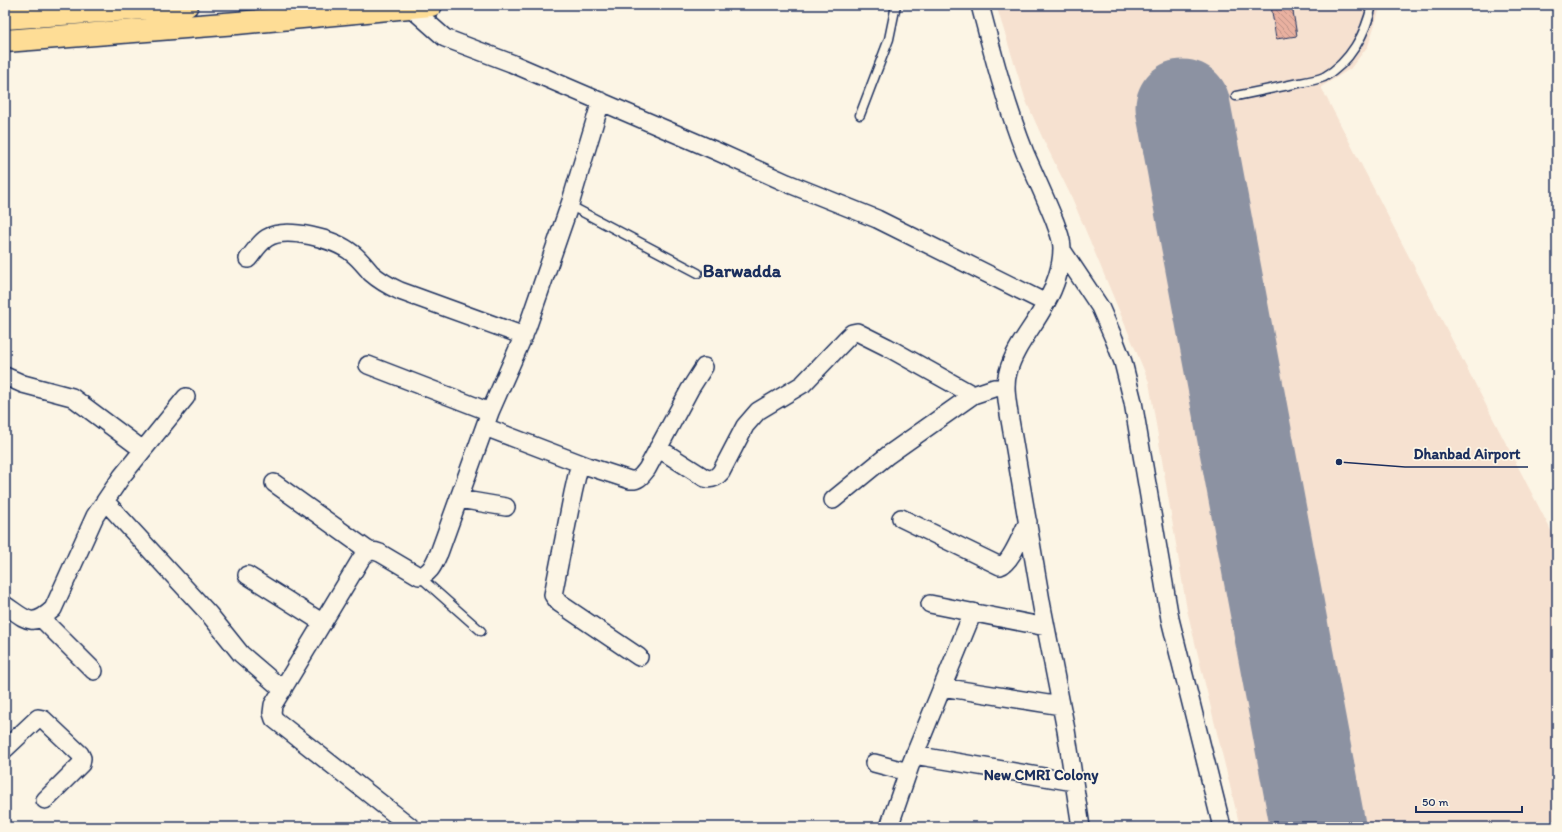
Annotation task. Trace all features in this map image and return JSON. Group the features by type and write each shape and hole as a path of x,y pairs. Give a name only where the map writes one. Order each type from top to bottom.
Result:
{"main road":[{"path":"5,18 187,5"},
{"path":"5,41 237,23 420,6"}],"street":[{"path":"980,5 994,60 1025,152 1052,213 1062,240 1060,268 1046,303 1017,348 1008,372 1006,387 1009,414 1081,827"},
{"path":"420,6 445,38 511,63 787,183 877,219 1046,303"},
{"path":"274,483 369,551 373,550 380,553 419,576 425,575 431,569 459,499 487,420 524,336 569,205 601,101"},
{"path":"248,259 258,246 267,238 278,234 308,236 331,242 351,251 384,283 400,291 524,336"},
{"path":"1062,250 1100,306 1123,362 1133,402 1170,619 1222,827"},
{"path":"658,448 705,478 710,480 717,477 750,419 758,411 803,384 852,333 857,332 973,395"},
{"path":"368,365 587,466 630,480 640,478 647,469 690,389 704,367"},
{"path":"5,376 23,384 72,396 143,450"},
{"path":"833,500 888,455 973,395 994,388 1006,387"},
{"path":"5,605 26,619 35,621 42,619 53,609 95,516 122,476 186,397"},
{"path":"587,466 582,466 578,471 553,595 559,603 639,658"},
{"path":"459,499 506,507"},
{"path":"106,501 210,614 241,654 283,690"},
{"path":"901,518 1000,566 1005,565 1010,558 1028,522"},
{"path":"369,551 361,559 324,623 273,705 272,713 274,719 411,827"},
{"path":"247,575 324,623"},
{"path":"930,604 1046,627"},
{"path":"894,826 914,755 973,612"},
{"path":"42,619 94,671"},
{"path":"942,687 1061,706"},
{"path":"5,749 38,718 44,720 80,754 82,758 81,764 45,800"},
{"path":"914,755 1074,782"},
{"path":"874,763 908,772"}],"lane":[{"path":"860,115 889,39 896,5"},
{"path":"1236,96 1314,80 1331,72 1343,62 1358,42 1367,22 1372,5"},
{"path":"569,205 698,273"},
{"path":"419,576 481,631"}],"shaded area":[{"path":"996,5 1381,5 1368,46 1350,69 1321,87 1557,542 1557,827 1240,827 1187,610 1149,382 1072,198 1026,101"}],"building":[{"path":"1271,5 1292,5 1297,36 1276,39"}],"runway":[{"path":"1183,107 1318,827"}],"place":[{"name":"Dhanbad Airport","path":"1339,462"}],"district":[{"name":"Barwadda","path":"742,271"},
{"name":"New CMRI Colony","path":"1041,775"}]}
